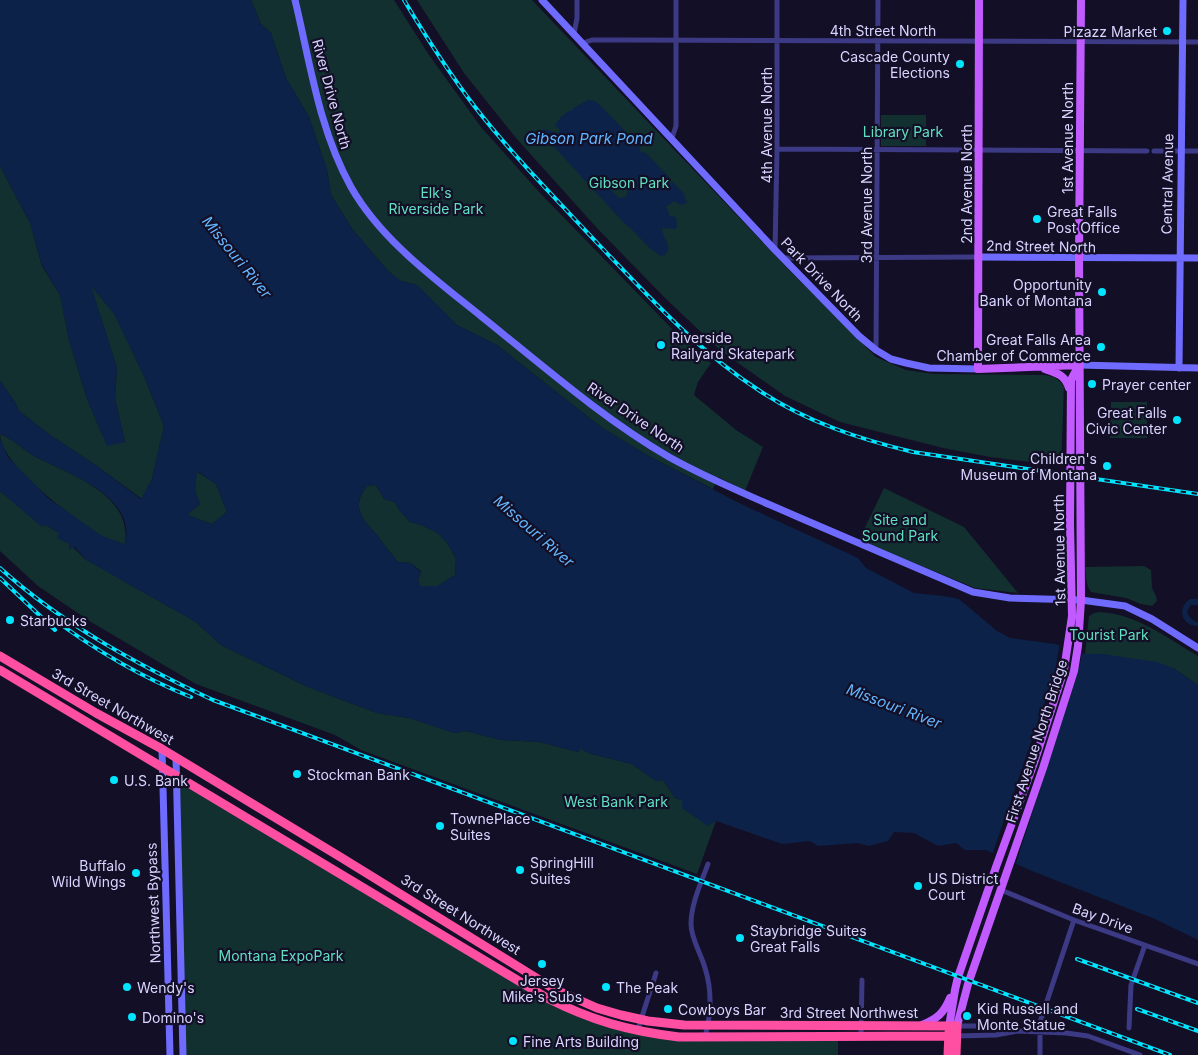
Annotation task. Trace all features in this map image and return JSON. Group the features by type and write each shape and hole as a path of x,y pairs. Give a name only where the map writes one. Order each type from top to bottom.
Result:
{"highway":[{"name":"3rd Street Northwest","path":"0,656 96,713 162,749 554,988 597,1008 641,1020 684,1025 953,1026"},
{"name":"3rd Street Northwest","path":"0,670 547,998 602,1023 637,1032 705,1038 952,1036"},
{"path":"948,1055 953,1026"},
{"path":"952,1036 956,1055"}],"main road":[{"name":"River Drive North","path":"295,0 327,131 347,180 369,214 389,236 430,274 586,399 641,439 685,465 752,497 973,592 1010,598 1072,599 1125,606 1152,619 1198,648"},
{"name":"Park Drive North","path":"542,0 775,250 859,336 891,359 929,368 978,369 1079,365 1198,368"},
{"name":"2nd Avenue North","path":"978,369 979,0"},
{"name":"1st Avenue North","path":"1081,0 1079,151 1081,617"},
{"name":"Central Avenue","path":"1179,368 1183,0"},
{"name":"2nd Street North","path":"978,257 1079,259 1198,258"},
{"name":"1st Avenue North","path":"1072,616 1070,524 1071,395 1072,380 1079,365"},
{"path":"1038,367 1063,376 1067,380 1071,395"},
{"name":"First Avenue North Bridge","path":"954,990 1035,760 1064,670 1072,616"},
{"name":"First Avenue North Bridge","path":"953,1026 1074,671 1081,617"},
{"name":"Northwest Bypass","path":"162,749 170,1055"},
{"name":"Northwest Bypass","path":"176,758 183,1055"},
{"path":"920,1026 932,1021 945,1011 954,990"},
{"path":"953,1026 954,990"}],"street":[{"path":"574,34 577,18 577,0"},
{"path":"672,138 676,126 676,0"},
{"name":"4th Avenue North","path":"775,250 778,149 778,0"},
{"name":"3rd Avenue North","path":"876,350 878,0"},
{"name":"4th Street North","path":"583,43 592,40 1198,42"},
{"path":"778,149 1147,151"},
{"path":"1154,151 1198,151"},
{"name":"2nd Street North","path":"784,258 978,257"},
{"path":"705,1038 710,1006 706,968 692,934 691,925 694,907 708,864"},
{"name":"Bay Drive","path":"1000,890 1074,920 1198,964"},
{"path":"1040,1055 1040,1022 1074,920"},
{"path":"1129,1028 1131,985 1145,945"},
{"path":"637,1032 656,973"},
{"path":"861,1037 862,980"},
{"path":"953,1026 996,1026 1018,1031 1088,1036 1129,1053 1140,1055"},
{"path":"952,1036 996,1035 1018,1031"}],"green space":[{"name":"Elk's Riverside Park","path":"251,0 394,0 429,55 481,127 540,193 677,334 711,363 698,382 694,395 736,430 763,447 745,491 718,477 713,489 645,454 601,427 497,345 457,325 417,285 400,281 388,271 353,230 331,195 327,170 309,117 286,78 271,33 261,24"},
{"name":"Gibson Park","path":"417,0 532,0 787,268 876,357 906,370 934,374 1044,375 1056,379 1064,387 1061,466 990,457 943,448 840,422 785,396 721,351 664,297 596,227 516,138 464,73"},
{"name":"Library Park","path":"881,115 926,115 926,146 881,146"},
{"path":"0,166 30,223 42,266 60,295 69,340 87,399 107,445 125,442 115,399 117,368 90,284 114,313 144,376 164,426 152,479 142,499 19,411 0,381"},
{"path":"1111,402 1147,402 1147,438 1110,438"},
{"path":"0,434 36,457 82,479 110,499 119,512 125,527 125,545 100,535 41,490 12,461 3,447"},
{"path":"196,471 216,484 227,512 212,524 187,515 200,504 195,491"},
{"path":"376,485 384,499 395,502 410,522 422,525 438,533 448,544 456,559 455,575 438,586 420,586 418,580 421,571 410,563 398,562 366,523 360,512 359,506 362,493 367,486"},
{"name":"Site and Sound Park","path":"884,488 964,527 1018,593 975,588 859,540"},
{"name":"West Bank Park","path":"0,491 42,526 46,525 59,533 85,559 196,622 221,645 308,687 377,713 409,718 454,733 466,731 501,740 540,742 578,752 581,748 588,753 632,764 656,781 663,780 675,798 682,800 716,821 697,874 361,750 335,735 196,684 91,622 38,586 0,551"},
{"path":"1144,566 1151,570 1152,588 1157,601 1152,606 1126,598 1091,592 1086,580 1085,567"},
{"name":"Tourist Park","path":"1100,612 1127,617 1139,622 1198,656 1198,685 1173,668 1102,654 1085,654 1089,616"},
{"name":"Montana ExpoPark","path":"177,777 547,998 637,1032 838,1037 838,1055 183,1055"}],"water":[{"name":"Missouri River","path":"0,0 251,0 261,24 271,33 286,78 309,117 327,170 331,195 353,230 388,271 401,281 417,285 457,325 497,345 601,427 645,454 741,504 858,558 866,568 914,593 959,599 997,631 1010,638 1055,644 1085,654 1102,654 1157,662 1173,668 1198,685 1198,940 1155,919 1032,871 986,850 965,850 956,843 938,846 914,833 894,832 888,841 869,846 857,843 818,846 810,841 782,844 716,821 708,826 682,808 682,800 675,798 663,780 656,781 632,764 588,753 581,749 578,752 540,742 501,740 466,731 454,733 409,718 377,713 308,687 221,645 196,622 85,559 75,547 69,550 69,544 57,538 59,533 46,525 42,527 0,491 0,439 8,457 48,498 102,536 125,544 126,527 121,513 111,500 82,479 36,457 0,434 0,381 19,411 141,499 152,479 164,426 144,376 114,314 91,286 117,368 115,399 125,442 107,446 87,399 69,340 60,295 42,265 30,223 0,166","holes":["197,471 216,484 227,512 212,524 187,515 200,504 195,491","376,485 384,499 395,502 410,522 422,525 438,533 448,544 456,559 455,575 438,586 420,586 418,580 421,572 410,563 398,562 366,523 360,512 359,506 362,493 367,486"]},
{"name":"Gibson Park Pond","path":"588,100 599,104 641,148 640,151 642,153 645,152 669,177 670,183 673,182 684,194 687,203 681,205 674,201 666,207 670,216 676,217 677,227 675,229 662,228 668,245 665,255 661,256 646,245 541,134 542,129 559,133 559,129 555,125 561,117 572,111 572,109","holes":["614,177 618,178 628,190 626,197 619,198 607,186 608,180"]},
{"path":"1190,599 1198,599 1198,605 1191,605 1187,611 1194,621 1198,622 1198,626 1188,623 1183,616 1183,607"}],"pier":[{"path":"1060,643 1083,650 1076,679 1015,866 992,855 1054,676"}],"railway":[{"path":"404,0 465,94 521,161 676,324 716,359 760,391 796,412 834,428 913,452 1198,494"},
{"path":"0,568 49,607 102,642 129,658 213,700 1170,1055"},
{"path":"0,578 55,630"},
{"path":"52,618 119,662 154,681 191,697"},
{"path":"1077,959 1198,1003"},
{"path":"1137,1009 1198,1031"}],"place":[{"name":"Pizazz Market","path":"1167,31"},
{"name":"Cascade County Elections","path":"960,64"},
{"name":"Great Falls Post Office","path":"1037,219"},
{"name":"Opportunity Bank of Montana","path":"1102,292"},
{"name":"Riverside Railyard Skatepark","path":"661,345"},
{"name":"Great Falls Area Chamber of Commerce","path":"1101,347"},
{"name":"Prayer center","path":"1092,384"},
{"name":"Great Falls Civic Center","path":"1177,420"},
{"name":"Children's Museum of Montana","path":"1107,466"},
{"name":"Starbucks","path":"10,620"},
{"name":"Stockman Bank","path":"297,774"},
{"name":"U.S. Bank","path":"114,780"},
{"name":"TownePlace Suites","path":"440,826"},
{"name":"SpringHill Suites","path":"520,870"},
{"name":"Buffalo Wild Wings","path":"136,873"},
{"name":"US District Court","path":"918,886"},
{"name":"Staybridge Suites Great Falls","path":"740,938"},
{"name":"Jersey Mike's Subs","path":"542,964"},
{"name":"Wendy's","path":"127,987"},
{"name":"The Peak","path":"606,987"},
{"name":"Cowboys Bar","path":"668,1009"},
{"name":"Kid Russell and Monte Statue","path":"967,1016"},
{"name":"Domino's","path":"132,1017"},
{"name":"Fine Arts Building","path":"513,1041"}]}
